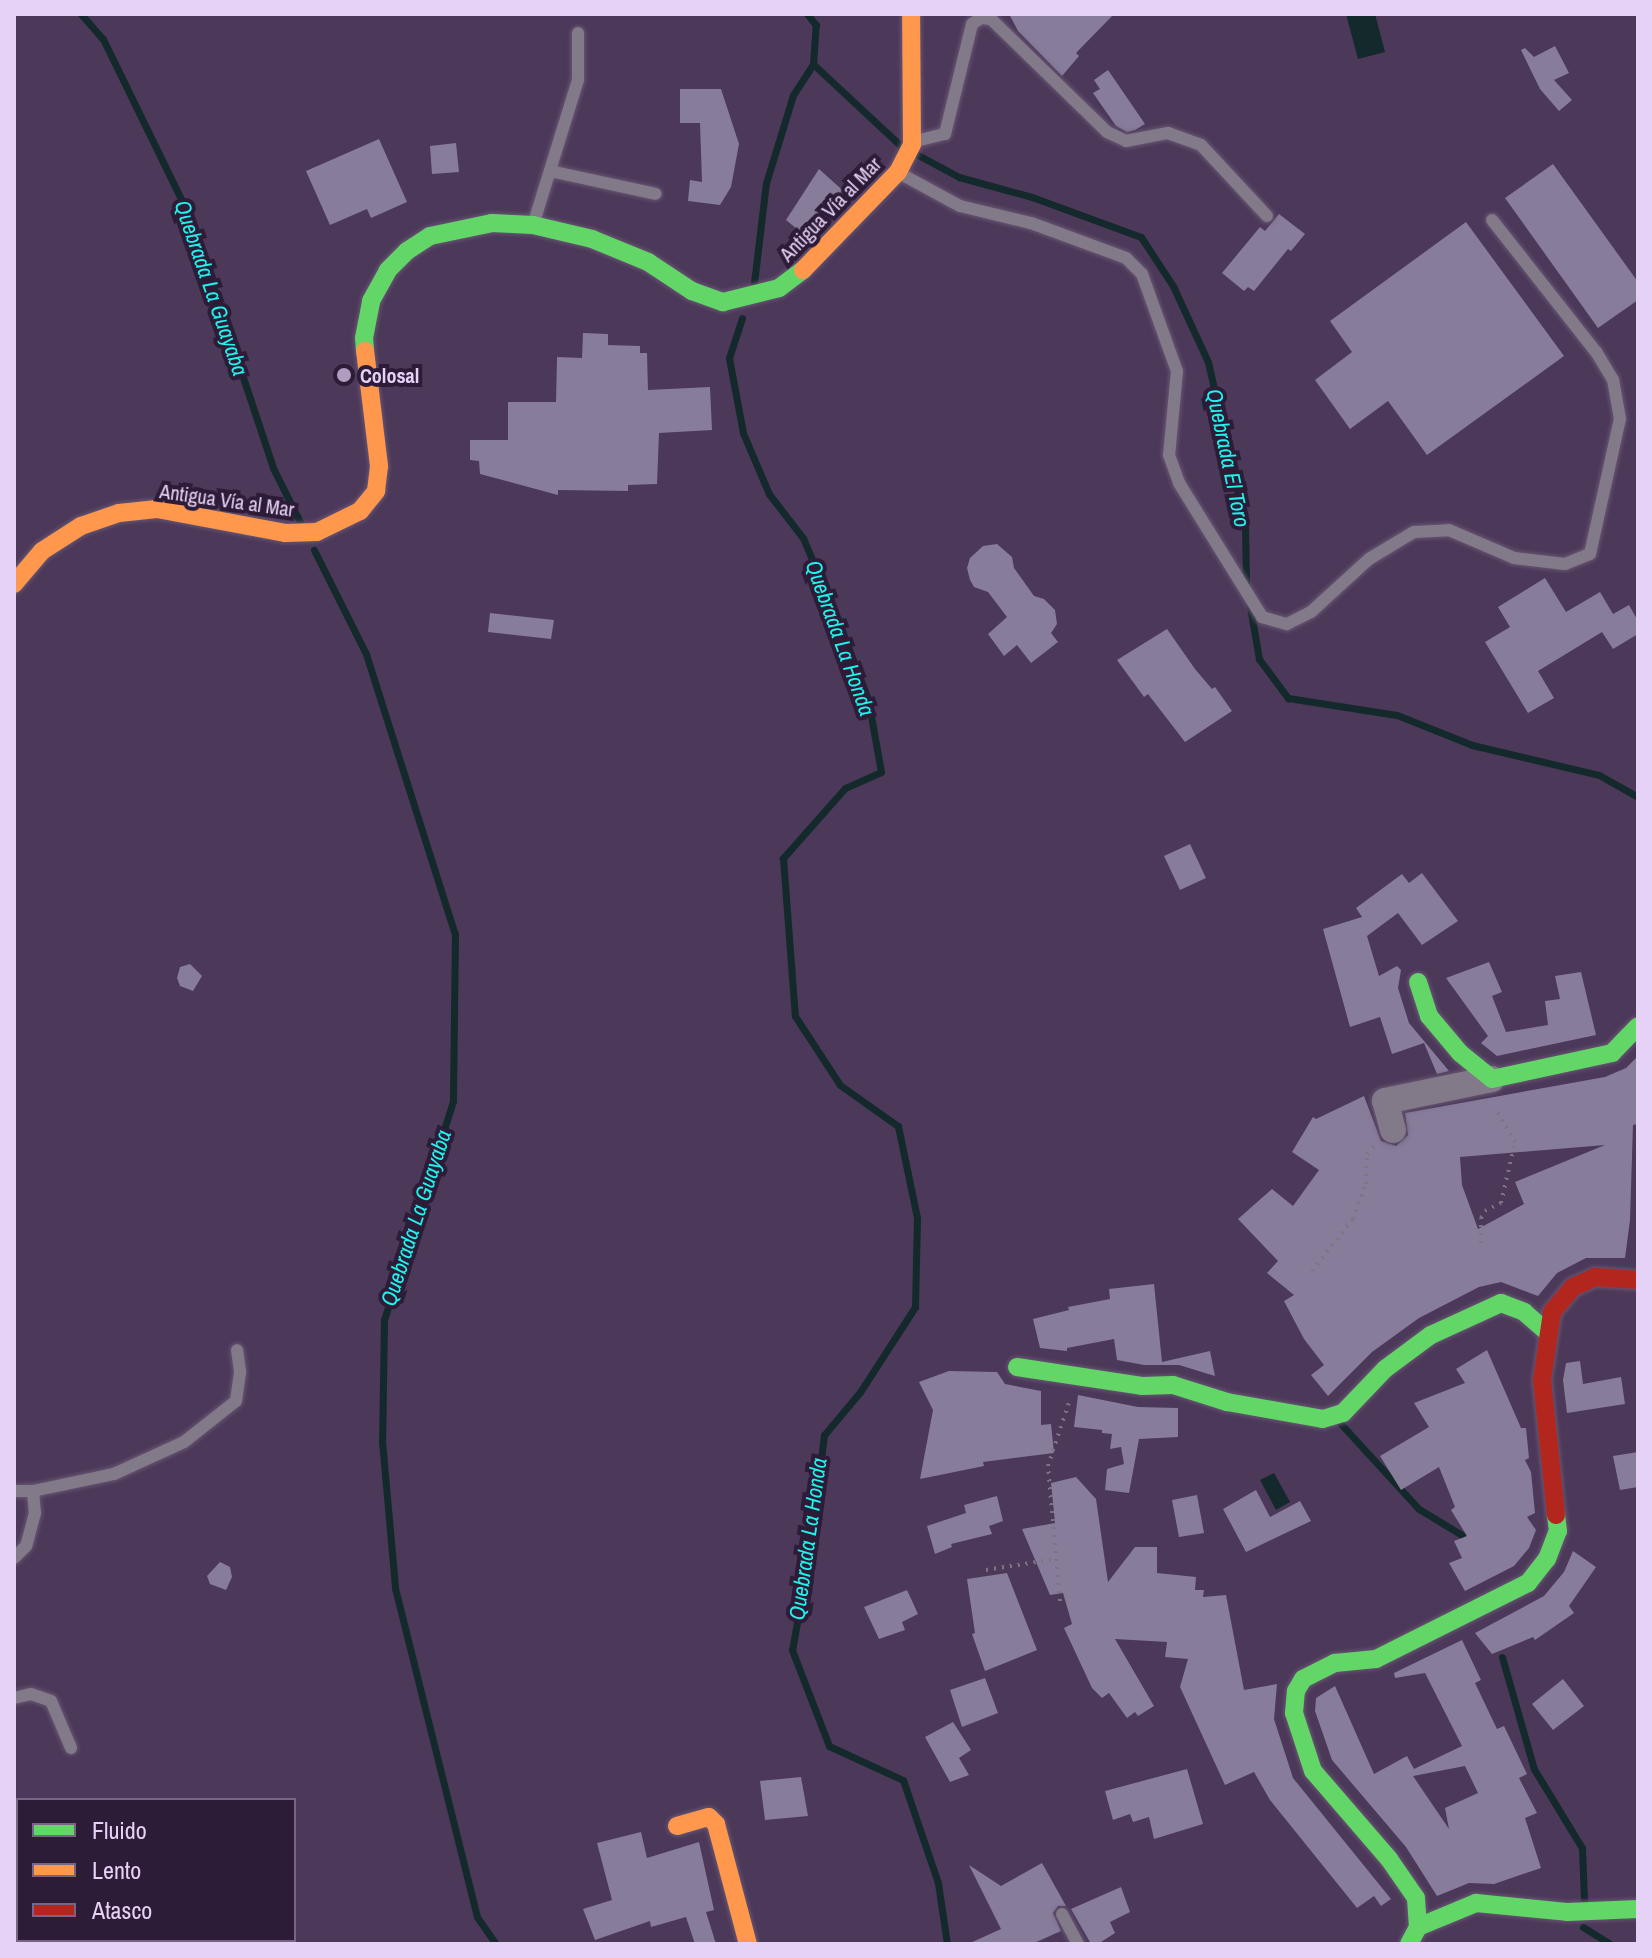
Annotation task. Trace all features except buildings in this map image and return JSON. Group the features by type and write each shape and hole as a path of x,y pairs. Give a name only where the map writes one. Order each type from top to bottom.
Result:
{"street":[{"name":"Antigua Vía al Mar","path":"14,584 42,551 81,526 119,513 157,509 285,533 317,532 360,511 376,491 379,466 364,338 371,301 388,270 407,251 444,232 492,223 533,225 592,239 648,262 692,291 723,302 746,299 779,288 811,265 900,169 913,143 911,14"},
{"path":"1418,982 1429,1016 1460,1053 1492,1079"},
{"path":"1393,1130 1385,1101 1612,1053 1638,1026"},
{"path":"1409,1944 1418,1927 1416,1898 1389,1859 1313,1771 1294,1713 1296,1691 1303,1679 1335,1663 1376,1659 1528,1583 1547,1559 1558,1531 1542,1380 1546,1331 1552,1312 1573,1287 1595,1277 1638,1280"},
{"path":"1017,1367 1075,1373 1142,1386 1173,1385 1227,1402 1323,1419 1343,1413 1385,1369 1431,1335 1501,1303 1524,1312 1546,1331"},
{"path":"677,1826 709,1817 716,1824 748,1944"},
{"path":"1418,1927 1476,1903 1567,1912 1638,1909"}],"lane":[{"path":"913,143 945,134 972,24 981,18 991,19 1107,132 1126,141 1168,133 1201,145 1267,216"},
{"path":"533,225 578,80 578,33"},
{"path":"900,169 960,206 1031,223 1126,258 1142,274 1177,371 1169,455 1179,483 1262,617 1287,624 1312,611 1369,559 1414,532 1449,530 1514,558 1565,564 1590,554 1620,419 1613,380 1596,352 1492,220"},
{"path":"550,171 656,194"},
{"path":"14,1491 33,1491 114,1474 184,1442 236,1401 240,1371 237,1350"},
{"path":"14,1558 26,1546 35,1513 33,1491"},
{"path":"14,1698 31,1694 51,1701 71,1748"},
{"path":"1062,1914 1078,1944"}],"path":[{"path":"1481,1243 1481,1218 1485,1211 1501,1203 1515,1142 1490,1095 1492,1079"},
{"path":"1312,1271 1353,1219 1362,1199 1368,1150 1393,1137 1393,1130"},
{"path":"1060,1601 1048,1466 1068,1410 1075,1373"},
{"path":"986,1570 1055,1559"}],"shaded area":[{"path":"1346,14 1375,14 1385,52 1358,59"},
{"path":"1274,1473 1290,1502 1276,1510 1260,1480"}],"waterway":[{"name":"Quebrada La Guayaba","path":"81,14 103,39 189,215 273,468 300,522"},
{"name":"Quebrada La Honda","path":"754,283 766,183 793,95 813,64 816,25 807,14"},
{"name":"Quebrada El Toro","path":"813,64 900,145"},
{"name":"Quebrada El Toro","path":"918,155 959,177 1032,197 1141,237 1173,286 1208,362 1245,525 1246,585"},
{"name":"Quebrada La Honda","path":"742,318 729,358 743,433 769,494 803,538 838,621 868,699 881,772 845,788 783,858 795,1016 840,1085 898,1126 917,1218 915,1307 860,1392 824,1435 808,1562 792,1650 829,1746 903,1780 938,1883 947,1944"},
{"name":"Quebrada La Guayaba","path":"314,550 366,654 455,934 453,1101 384,1320 382,1441 395,1588 477,1917 496,1944"},
{"name":"Quebrada El Toro","path":"1249,601 1259,659 1288,698 1397,715 1472,745 1599,775 1638,797"},
{"path":"1341,1424 1419,1509 1462,1535"},
{"path":"1502,1657 1534,1769 1582,1848 1584,1901"},
{"path":"1583,1927 1610,1944"}],"traffic: fast":[{"path":"365,351 364,338 371,301 388,270 407,251 430,236 492,223 533,225 592,239 648,262 692,291 723,302 779,288 803,270"},
{"path":"1418,982 1429,1016 1460,1053 1492,1079 1612,1053 1638,1026"},
{"path":"1017,1367 1142,1386 1173,1385 1227,1402 1323,1419 1343,1413 1385,1369 1431,1335 1501,1303 1524,1312 1546,1331"},
{"path":"1409,1944 1418,1927 1416,1898 1389,1859 1313,1771 1294,1713 1296,1691 1303,1679 1335,1663 1376,1659 1528,1583 1547,1559 1558,1531 1556,1515"},
{"path":"1418,1927 1476,1903 1567,1912 1638,1909"}],"traffic: slow":[{"path":"803,270 898,172 912,144 911,14"},
{"path":"14,584 42,551 81,526 119,513 157,509 285,533 317,532 360,511 376,491 379,466 365,351"},
{"path":"677,1826 709,1817 716,1824 748,1944"}],"traffic: jam":[{"path":"1556,1515 1542,1380 1552,1312 1573,1287 1595,1277 1638,1280"}],"place":[{"name":"Colosal","path":"344,375"}]}
